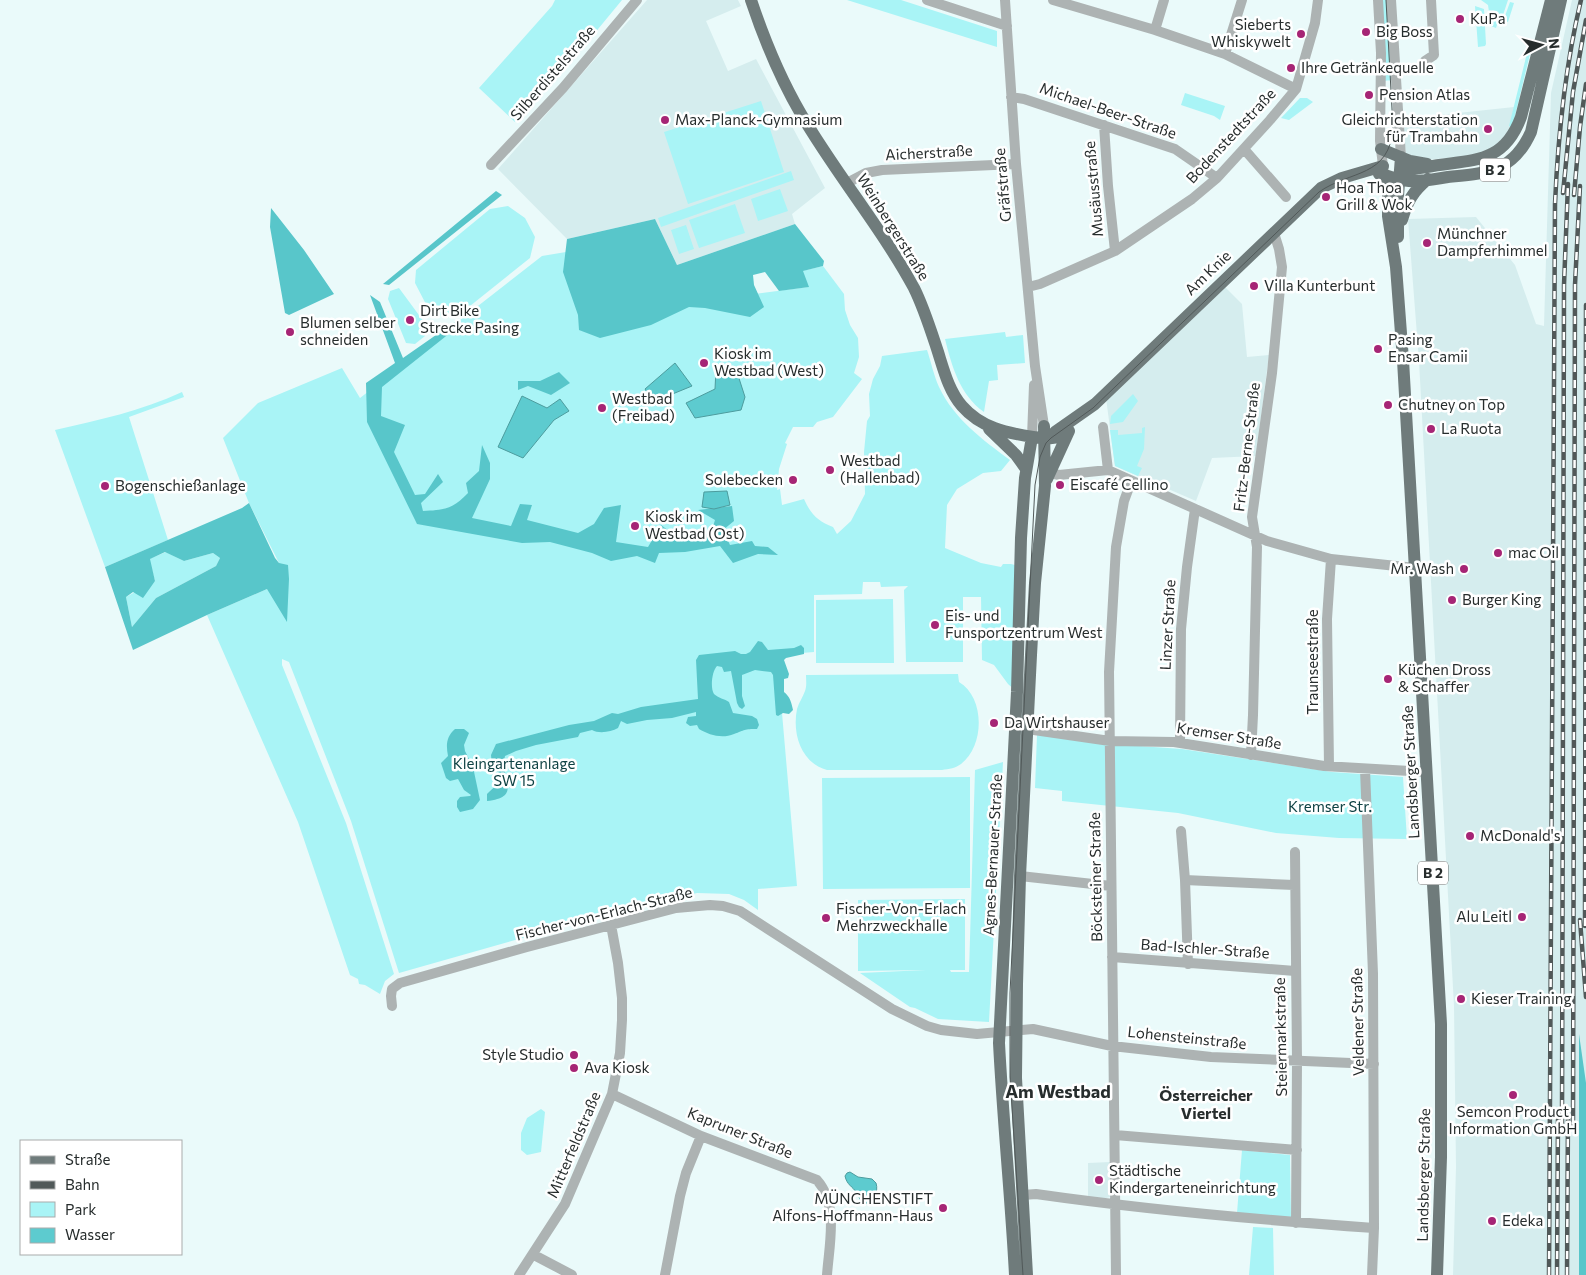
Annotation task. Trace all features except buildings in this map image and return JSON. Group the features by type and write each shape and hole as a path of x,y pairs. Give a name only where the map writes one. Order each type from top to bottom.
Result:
{"main road":[{"name":"Weinbergerstraße","path":"751,0 766,43 801,114 900,262 920,300 949,387 962,407 982,423 1009,434 1041,437"},
{"name":"B 2","path":"1398,233 1409,200 1416,190 1428,179 1490,172 1506,164 1519,153 1531,132 1551,0"},
{"name":"B 2","path":"1388,191 1407,171 1464,163 1484,158 1495,153 1508,142 1518,126 1561,0"},
{"path":"1381,149 1414,162 1435,166"},
{"name":"Landsberger Straße","path":"1396,267 1401,157"},
{"name":"Landsberger Straße","path":"1384,171 1388,191 1388,216 1396,267 1403,360 1442,1024 1442,1138 1438,1275"},
{"name":"Am Knie","path":"1041,437 1095,404 1325,185 1362,172 1384,171 1400,179 1412,181 1428,179"},
{"name":"Am Knie","path":"1059,450 1069,431 1084,411"},
{"path":"982,423 1016,455 1026,469"},
{"path":"1041,437 1059,437 1069,431"},
{"name":"Agnes-Bernauer-Straße","path":"1015,1275 1002,1099 1000,1032 1017,701 1022,530 1026,469 1041,437"},
{"name":"Agnes-Bernauer-Straße","path":"1027,1275 1016,1078 1016,1030 1020,876 1027,729 1035,583 1045,486 1041,437"},
{"name":"Agnes-Bernauer-Straße","path":"1045,486 1059,450"}],"street":[{"name":"Silberdistelstraße","path":"491,165 563,88 637,0"},
{"path":"927,0 1007,26"},
{"name":"Gräfstraße","path":"1005,0 1016,164 1041,437"},
{"path":"1053,0 1087,4 1225,54 1296,89"},
{"path":"1155,30 1164,0"},
{"path":"1225,54 1242,0"},
{"name":"Bodenstedtstraße","path":"1028,287 1040,284 1115,251 1192,199 1217,178 1296,89 1315,23 1318,0"},
{"name":"Landsberger Straße","path":"1378,0 1381,149 1384,171"},
{"name":"Landsberger Straße","path":"1391,0 1401,157"},
{"path":"1425,61 1434,55 1431,0"},
{"name":"Michael-Beer-Straße","path":"1011,97 1024,99 1175,149 1217,178"},
{"name":"Musäusstraße","path":"1104,125 1115,251"},
{"path":"1244,149 1286,197"},
{"name":"Aicherstraße","path":"847,182 866,173 882,170 1016,164"},
{"name":"Fritz-Berne-Straße","path":"1251,755 1254,714 1257,555 1252,517 1272,373 1282,267 1280,249 1274,233"},
{"name":"Gräfstraße","path":"1035,366 1041,437"},
{"path":"1104,427 1108,470"},
{"path":"1050,472 1060,475 1108,470 1131,482 1267,541 1331,559 1415,568"},
{"name":"Böcksteiner Straße","path":"1116,1275 1112,1046 1110,662 1116,547 1124,501 1131,482"},
{"name":"Linzer Straße","path":"1180,743 1181,629 1195,509"},
{"name":"Traunseestraße","path":"1329,766 1326,619 1331,559"},
{"name":"Kremser Straße","path":"1027,729 1110,741 1180,743 1251,755 1365,770 1427,772"},
{"name":"Veldener Straße","path":"1365,770 1373,974 1374,1228 1372,1275"},
{"path":"1181,831 1188,964"},
{"name":"Steiermarkstraße","path":"1295,852 1296,1223"},
{"path":"1020,876 1111,886"},
{"path":"1185,880 1294,885"},
{"name":"Fischer-von-Erlach-Straße","path":"392,1006 391,996 395,985 676,908 723,906 740,911 754,919 903,1016 927,1026 954,1032 977,1034 1000,1032"},
{"name":"Mitterfeldstraße","path":"520,1275 565,1204 612,1094 620,1053 622,998 611,926"},
{"name":"Bad-Ischler-Straße","path":"1112,957 1295,971"},
{"name":"Lohensteinstraße","path":"1000,1032 1033,1029 1112,1046 1214,1057 1374,1064"},
{"name":"Kapruner Straße","path":"612,1094 701,1136 817,1180 827,1196 831,1221 827,1275"},
{"path":"1115,1135 1297,1150"},
{"path":"665,1275 680,1196 686,1173 701,1136"},
{"path":"1023,1195 1036,1194 1239,1219 1374,1228"},
{"path":"534,1255 572,1275"}],"shaded area":[{"name":"Max-Planck-Gymnasium","path":"647,0 738,0 741,6 706,21 728,71 756,59 825,188 792,214 795,224 677,265 655,219 567,239 498,169"},
{"path":"1572,0 1586,0 1586,1275 1453,1275 1456,1167 1454,1006 1419,361 1408,219 1476,217 1515,265 1536,324 1544,326 1551,93"},
{"path":"1514,107 1509,132 1491,150 1470,156 1424,160 1406,154 1402,119"},
{"path":"496,191 502,195 389,285 383,284"},
{"path":"271,208 304,250 334,294 289,315 285,313 270,227"},
{"path":"655,219 677,265 795,224 824,261 823,266 803,271 809,287 779,291 765,272 753,275 754,285 764,307 750,317 705,308 689,307 651,325 600,338 579,330 578,315 563,272 567,239"},
{"path":"1223,285 1242,304 1247,357 1269,355 1256,456 1212,458 1196,501 1115,466 1106,398"},
{"path":"370,295 380,302 403,358 459,319 460,325 382,387 381,416 405,425 394,452 415,495 425,494 438,474 443,482 421,503 423,511 448,508 468,493 466,483 479,471 482,445 490,463 490,479 472,518 511,526 520,504 532,505 527,520 578,533 594,524 604,508 621,505 616,542 648,547 661,525 681,540 711,533 715,520 698,510 732,506 734,521 723,530 730,545 752,541 755,546 768,547 778,555 758,554 733,563 720,546 685,552 659,553 655,563 637,556 611,561 592,553 550,542 522,543 417,524 367,422 366,383 395,363"},
{"path":"559,372 570,383 551,395 528,386 518,390 518,381 540,381"},
{"path":"249,503 275,558 279,563 288,565 287,622 267,589 133,650 105,567 242,508","holes":["165,552 184,561 213,553 220,558 216,566 156,598 132,627 126,597 133,592 143,598 155,581 150,559"]},
{"path":"758,641 762,642 768,650 794,648 801,645 804,648 804,654 784,660 789,674 788,678 784,679 784,692 790,700 793,710 789,714 776,715 773,675 771,672 755,670 742,675 742,696 745,706 742,709 737,703 731,671 724,672 722,667 717,666 712,680 714,694 729,702 733,713 752,716 757,719 759,725 757,729 749,729 725,736 711,735 699,729 697,725 690,726 686,723 688,717 696,716 696,712 672,718 627,724 621,721 618,728 612,731 601,732 592,730 580,733 578,737 536,745 505,756 507,791 505,795 498,799 487,801 487,794 496,785 500,777 500,774 492,767 491,755 496,744 569,725 594,721 612,713 618,714 641,707 698,699 696,660 699,655 735,651 746,654 750,652"},
{"path":"455,729 464,729 469,733 464,745 473,767 480,800 473,809 460,812 457,807 457,801 460,797 471,795 464,790 458,779 450,781 446,778 441,763 448,756 447,741"},
{"path":"1579,1034 1586,1083 1586,1275 1579,1275"},
{"name":"Städtische Kindergarteneinrichtung","path":"1110,1162 1110,1197 1103,1199 1088,1197 1088,1163"}],"green space":[{"path":"555,0 622,0 589,40 515,122 479,88 552,6"},
{"path":"847,0 901,0 997,31 997,47"},
{"path":"1381,0 1388,0 1393,80 1382,81"},
{"path":"1481,0 1508,0 1503,15 1505,16 1510,2 1514,3 1508,22 1499,19 1496,28 1491,26 1488,5"},
{"path":"1475,6 1484,9 1485,46 1478,47"},
{"path":"1530,41 1536,42 1534,47 1532,46 1512,128 1509,126"},
{"path":"1185,93 1225,106 1220,120 1214,116 1181,105"},
{"path":"1300,98 1307,98 1313,102 1289,120 1281,118"},
{"path":"761,101 784,172 688,204 664,132"},
{"path":"791,171 794,180 661,227 658,218"},
{"path":"780,189 788,211 758,221 751,199"},
{"path":"735,204 745,233 699,248 689,220"},
{"path":"508,206 525,218 535,237 530,258 460,314 446,318 429,310 415,283 416,270 490,209"},
{"path":"686,225 694,249 679,254 671,230"},
{"name":"Kleingartenanlage SW 15","path":"566,252 716,299 808,287 802,271 823,266 844,294 845,310 850,325 858,338 859,357 854,373 862,379 833,417 817,422 813,427 793,427 785,443 787,444 779,469 777,490 780,489 782,505 804,499 815,517 833,527 837,534 851,521 865,494 864,452 867,421 870,416 869,394 882,356 927,350 934,374 945,399 970,428 1010,460 1001,471 983,473 957,489 947,505 945,548 981,563 1001,567 1003,564 1019,566 1016,691 1008,684 994,665 982,660 981,597 963,597 963,662 906,662 904,590 908,586 881,587 880,582 863,582 862,594 814,595 814,652 777,655 797,886 758,889 758,910 744,900 729,894 697,893 547,931 399,973 351,821 289,662 282,659 282,665 346,823 394,974 385,981 380,994 365,985 359,984 358,979 350,975 298,822 207,615 267,589 279,563 249,503 223,438 258,403 342,368 360,398 542,256"},
{"name":"Dirt Bike Strecke Pasing","path":"399,288 427,326 425,336 415,344 406,343 388,299 390,291"},
{"path":"1005,332 1006,337 1023,335 1025,363 997,365 998,380 989,381 984,412 969,397 958,380 945,339"},
{"name":"Bogenschießanlage","path":"182,392 184,397 129,417 168,540 105,567 55,430 135,410"},
{"path":"1133,394 1138,401 1123,422 1110,424 1111,416"},
{"path":"1145,427 1144,449 1137,466 1142,468 1138,476 1115,466 1110,430 1118,430 1118,435 1142,433 1142,428"},
{"path":"166,552 184,561 213,553 220,558 216,566 156,598 132,627 126,597 155,581 149,559"},
{"path":"893,599 894,663 816,663 816,600"},
{"path":"958,674 959,682 968,689 974,699 979,722 978,734 969,756 957,766 942,770 827,770 811,761 800,746 797,737 796,719 798,706 806,689 806,675"},
{"name":"Kremser Str.","path":"1037,735 1110,744 1182,749 1332,772 1403,777 1407,839 1339,838 1276,833 1178,813 1062,801 1062,791 1035,788"},
{"path":"1003,762 989,1022 938,1019 910,1007 860,973 926,970 858,971 858,900 965,899 965,970 950,970 951,972 969,972 975,770"},
{"path":"970,777 970,888 823,889 822,778"},
{"path":"541,1109 545,1112 541,1152 527,1155 521,1150 521,1133 527,1118"},
{"path":"1242,1150 1290,1155 1291,1217 1237,1213"},
{"path":"1253,1227 1273,1228 1274,1275 1249,1275"}],"water":[{"path":"675,363 692,386 653,402 645,389"},
{"path":"716,369 736,369 745,397 741,410 695,418 686,403 715,389"},
{"path":"522,396 547,408 560,399 569,411 554,420 523,458 498,447"},
{"path":"727,491 730,505 714,509 702,507 704,492"},
{"path":"850,1172 858,1177 872,1179 876,1183 876,1193 870,1202 863,1204 857,1193 848,1183 845,1176"}],"tram line":[{"path":"1023,1275 1010,1077 1010,993 1035,485 1040,457 1046,443 1051,438 1093,408 1319,192 1366,170 1385,156 1390,144 1393,127 1386,0"}],"railway":[{"path":"1549,1275 1555,204 1563,101 1575,25 1581,0"},
{"path":"1563,193 1573,92 1586,20"},
{"path":"1574,195 1586,84"},
{"path":"1562,1124 1564,285 1568,184"},
{"path":"1573,1124 1575,285 1580,186"},
{"path":"1585,926 1586,305"},
{"path":"1580,920 1586,997"},
{"path":"1567,1275 1568,1115"},
{"path":"1557,1275 1558,1118"}],"place":[{"name":"KuPa","path":"1460,19"},
{"name":"Big Boss","path":"1366,32"},
{"name":"Sieberts Whiskywelt","path":"1301,34"},
{"name":"Ihre Getränkequelle","path":"1291,68"},
{"name":"Pension Atlas","path":"1369,95"},
{"name":"Max-Planck-Gymnasium","path":"665,120"},
{"name":"Gleichrichterstation für Trambahn","path":"1488,129"},
{"name":"Hoa Thoa Grill & Wok","path":"1326,197"},
{"name":"Münchner Dampferhimmel","path":"1427,243"},
{"name":"Villa Kunterbunt","path":"1254,286"},
{"name":"Dirt Bike Strecke Pasing","path":"410,320"},
{"name":"Blumen selber schneiden","path":"290,332"},
{"name":"Pasing Ensar Camii","path":"1378,349"},
{"name":"Kiosk im Westbad (West)","path":"704,363"},
{"name":"Chutney on Top","path":"1388,405"},
{"name":"Westbad (Freibad)","path":"602,408"},
{"name":"La Ruota","path":"1431,429"},
{"name":"Westbad (Hallenbad)","path":"830,470"},
{"name":"Solebecken","path":"793,480"},
{"name":"Eiscafé Cellino","path":"1060,485"},
{"name":"Bogenschießanlage","path":"105,486"},
{"name":"Kiosk im Westbad (Ost)","path":"635,526"},
{"name":"mac Oil","path":"1498,553"},
{"name":"Mr. Wash","path":"1464,569"},
{"name":"Burger King","path":"1452,600"},
{"name":"Eis- und Funsportzentrum West","path":"935,625"},
{"name":"Küchen Dross & Schaffer","path":"1388,679"},
{"name":"Da Wirtshauser","path":"994,723"},
{"name":"McDonald's","path":"1470,836"},
{"name":"Alu Leitl","path":"1522,917"},
{"name":"Fischer-Von-Erlach Mehrzweckhalle","path":"826,918"},
{"name":"Kieser Training","path":"1461,999"},
{"name":"Style Studio","path":"574,1055"},
{"name":"Ava Kiosk","path":"574,1068"},
{"name":"Semcon Product Information GmbH","path":"1513,1095"},
{"name":"Städtische Kindergarteneinrichtung","path":"1099,1180"},
{"name":"MÜNCHENSTIFT Alfons-Hoffmann-Haus","path":"943,1208"},
{"name":"Edeka","path":"1492,1221"}],"district":[{"name":"Am Westbad","path":"1058,1092"},
{"name":"Österreicher Viertel","path":"1206,1104"}]}
